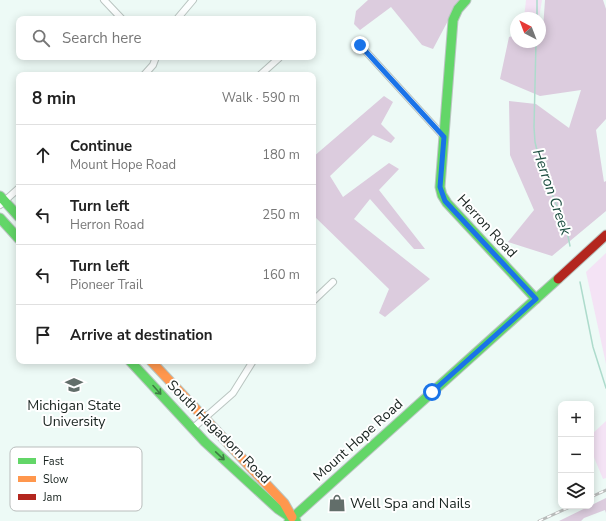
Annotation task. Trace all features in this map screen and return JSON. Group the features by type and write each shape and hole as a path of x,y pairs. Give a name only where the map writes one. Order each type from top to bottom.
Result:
{"street":[{"path":"104,0 119,16"},
{"path":"180,16 193,0"},
{"name":"Herron Road","path":"466,0 458,8 453,20 440,187 443,198 536,299"},
{"path":"360,45 444,137"},
{"path":"147,72 153,65 155,60"},
{"path":"263,72 277,60"},
{"path":"16,190 1,201 16,214"},
{"path":"0,218 16,236"},
{"name":"Mount Hope Road","path":"293,520 606,235"},
{"path":"316,298 333,282"},
{"name":"South Hagadorn Road","path":"133,364 192,429 278,509 293,520"},
{"name":"South Hagadorn Road","path":"154,364 284,503 293,520"},
{"path":"192,429 236,390 251,364"}],"shaded area":[{"path":"368,0 459,0 433,49 422,45 391,7 360,30 354,24 356,11"},
{"path":"526,0 542,0 540,12 525,12"},
{"path":"545,0 603,0 606,9 606,119 596,130 604,182 606,181 606,211 552,256 508,242 534,210 510,155 509,101 536,104 569,128 581,90 540,96 500,79 509,37 510,48 546,48 546,12 544,12"},
{"path":"384,96 393,102 381,124 395,138 391,143 373,135 330,176 343,197 389,163 399,169 379,190 425,249 414,249 370,199 354,219 430,279 385,317 379,313 389,289 316,218 316,154"},
{"path":"606,253 606,364 586,272"},
{"path":"606,421 606,478 603,479 594,457 594,432"},
{"path":"606,498 606,513 605,510 584,518 581,521 559,521 584,509 594,509 594,504"}],"waterway":[{"name":"Herron Creek","path":"537,0 537,12"},
{"name":"Herron Creek","path":"536,48 535,142 542,171 566,227 570,246"},
{"name":"Herron Creek","path":"580,282 593,347 606,388"}],"railway":[{"path":"594,496 606,490"},
{"path":"539,521 565,509"}],"traffic: fast":[{"path":"466,0 458,9 453,20 440,187 442,195 447,203 536,299"},
{"path":"0,196 16,214"},
{"path":"0,218 16,236"},
{"path":"289,521 558,279"},
{"path":"133,364 205,442 278,509 296,521"}],"traffic: slow":[{"path":"154,364 284,503 292,517"}],"traffic: jam":[{"path":"558,279 606,235"}],"place":[{"name":"Michigan State University","path":"74,385"},
{"name":"Well Spa and Nails","path":"337,503"}],"route":[{"path":"360,45 444,137 440,191 445,201 536,299 432,392"}]}
